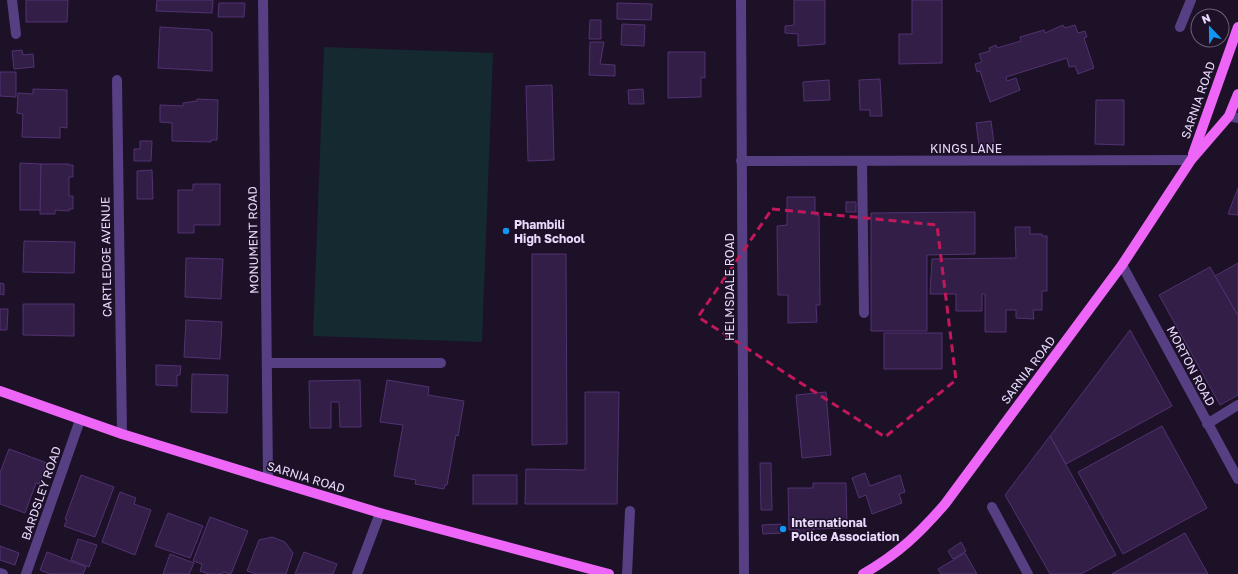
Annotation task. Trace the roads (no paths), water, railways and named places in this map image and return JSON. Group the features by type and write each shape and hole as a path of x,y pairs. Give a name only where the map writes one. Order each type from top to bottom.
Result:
{"main road":[{"name":"SARNIA ROAD","path":"1191,160 1238,27"},
{"name":"SARNIA ROAD","path":"863,574 882,563 918,535 945,504 1122,265 1191,160 1233,117 1238,94"},
{"name":"SARNIA ROAD","path":"0,391 122,434 268,480 380,513 609,574"}],"street":[{"path":"12,0 16,34"},
{"name":"MONUMENT ROAD","path":"263,0 268,480"},
{"name":"HELMSDALE ROAD","path":"741,0 744,574"},
{"path":"1180,27 1191,0"},
{"name":"CARTLEDGE AVENUE","path":"117,80 122,434"},
{"name":"KINGS LANE","path":"741,161 1191,160"},
{"path":"862,161 864,313"},
{"name":"MORTON ROAD","path":"1122,265 1238,479"},
{"path":"267,363 441,363"},
{"path":"1207,424 1238,405"},
{"name":"BARDSLEY ROAD","path":"26,574 80,420"},
{"path":"992,507 1028,574"},
{"path":"627,574 630,510"},
{"path":"357,574 380,513"}],"place":[{"name":"Phambili High School","path":"506,231"},
{"name":"International Police Association","path":"783,529"}]}
